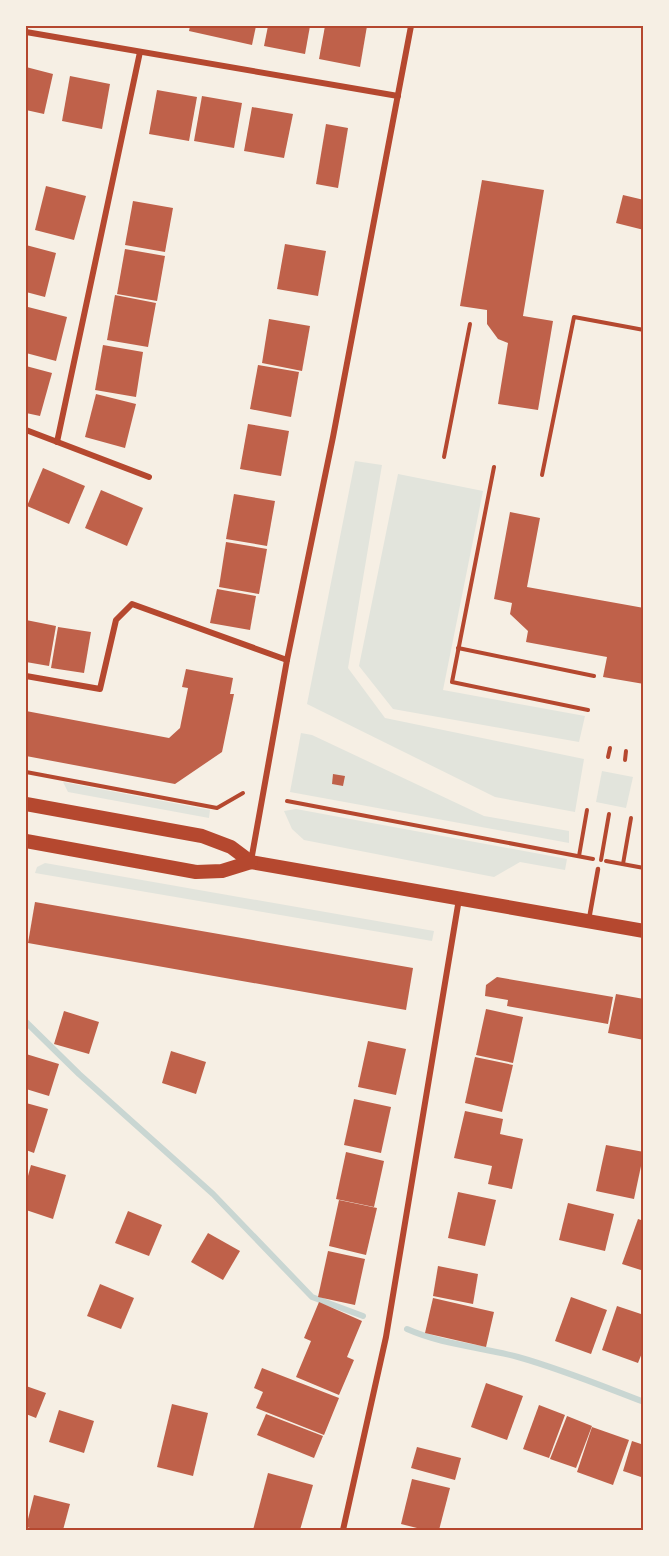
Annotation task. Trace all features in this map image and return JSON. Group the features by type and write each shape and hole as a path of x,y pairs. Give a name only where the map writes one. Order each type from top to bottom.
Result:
{"main road":[{"path":"26,804 202,836 231,847 251,862 644,931"},
{"path":"26,844 196,872 222,871 251,862"}],"street":[{"path":"251,862 287,660 333,437 411,26"},
{"path":"26,32 398,96"},
{"path":"57,442 140,52"},
{"path":"26,430 149,477"},
{"path":"26,676 100,689 116,620 132,604 287,660"},
{"path":"343,1530 386,1337 459,899"}],"lane":[{"path":"588,922 598,869"}],"path":[{"path":"542,476 574,317 644,330"},
{"path":"444,458 470,324"},
{"path":"494,467 452,682 588,710"},
{"path":"458,648 594,676"},
{"path":"608,757 610,748"},
{"path":"625,760 626,751"},
{"path":"26,772 217,808 243,793"},
{"path":"287,801 644,868"},
{"path":"579,856 587,810"},
{"path":"602,860 609,814"},
{"path":"623,864 631,818"}],"shaded area":[{"path":"355,461 382,465 348,668 385,718 584,759 575,812 495,797 307,704"},
{"path":"398,474 483,491 443,690 585,716 579,742 393,709 359,666"},
{"path":"301,733 312,735 484,816 569,831 569,843 290,792"},
{"path":"602,771 633,777 626,808 596,802"},
{"path":"63,782 210,810 209,818 68,792"},
{"path":"296,809 567,859 565,870 520,862 494,877 304,840 292,829 284,811"},
{"path":"45,863 434,931 432,941 35,873 37,867"}],"building":[{"path":"190,26 256,26 252,45 189,31"},
{"path":"268,26 310,26 305,54 264,46"},
{"path":"325,26 367,26 360,67 319,59"},
{"path":"26,67 53,74 44,114 26,110"},
{"path":"70,76 110,84 102,129 62,121"},
{"path":"157,90 197,97 189,141 149,134"},
{"path":"202,96 242,103 234,148 194,141"},
{"path":"252,107 293,114 284,158 244,151"},
{"path":"326,124 348,128 338,188 316,184"},
{"path":"482,180 544,190 523,316 553,321 538,410 498,404 508,343 498,339 487,324 487,310 460,306"},
{"path":"46,186 86,196 74,240 35,230"},
{"path":"623,195 644,200 644,230 616,223"},
{"path":"133,201 173,208 165,252 125,245"},
{"path":"285,244 326,251 318,296 277,289"},
{"path":"26,245 56,253 45,297 26,292"},
{"path":"125,249 165,256 157,301 117,294"},
{"path":"115,295 156,303 148,347 107,340"},
{"path":"28,307 67,317 56,361 26,353"},
{"path":"269,319 310,326 302,371 262,363"},
{"path":"103,345 143,352 136,397 95,390"},
{"path":"258,365 299,372 291,417 250,409"},
{"path":"26,366 52,373 40,416 26,413"},
{"path":"96,394 136,404 125,448 85,437"},
{"path":"248,424 289,431 281,476 240,469"},
{"path":"43,468 85,486 69,524 27,506"},
{"path":"101,490 143,508 127,546 85,528"},
{"path":"234,494 275,501 267,546 226,539"},
{"path":"510,512 540,518 527,587 644,608 644,684 603,677 607,657 526,642 528,631 510,614 512,603 494,599"},
{"path":"226,542 267,549 259,594 219,587"},
{"path":"217,589 256,596 250,630 210,623"},
{"path":"26,620 56,626 49,666 26,662"},
{"path":"58,627 91,632 84,673 51,668"},
{"path":"186,669 233,678 230,694 234,694 222,752 175,784 26,756 26,711 169,738 180,728 188,688 182,687"},
{"path":"333,774 345,776 343,786 332,784"},
{"path":"35,902 413,968 406,1010 28,943"},
{"path":"497,977 613,997 608,1024 507,1006 508,1000 485,996 486,985"},
{"path":"616,994 644,999 644,1040 608,1033"},
{"path":"486,1009 523,1017 513,1063 476,1055"},
{"path":"64,1011 99,1022 89,1054 54,1044"},
{"path":"368,1041 406,1049 396,1095 358,1087"},
{"path":"171,1051 206,1062 196,1094 162,1083"},
{"path":"26,1054 59,1064 49,1096 26,1089"},
{"path":"475,1057 513,1065 502,1112 465,1103"},
{"path":"354,1099 391,1107 381,1153 344,1145"},
{"path":"26,1103 48,1109 34,1153 26,1150"},
{"path":"465,1111 503,1119 500,1134 523,1139 512,1189 488,1184 492,1166 454,1158"},
{"path":"606,1145 644,1152 634,1199 596,1191"},
{"path":"346,1152 384,1161 374,1207 336,1199"},
{"path":"31,1165 66,1175 53,1219 26,1210 26,1183"},
{"path":"458,1192 496,1200 485,1246 448,1238"},
{"path":"339,1200 377,1208 366,1255 329,1246"},
{"path":"568,1203 614,1214 605,1251 559,1240"},
{"path":"128,1211 162,1225 149,1256 115,1243"},
{"path":"638,1219 644,1221 644,1271 622,1264"},
{"path":"208,1233 240,1251 223,1280 191,1262"},
{"path":"328,1251 365,1259 355,1305 318,1297"},
{"path":"438,1266 478,1274 473,1304 433,1296"},
{"path":"100,1284 134,1298 121,1329 87,1316"},
{"path":"571,1297 607,1310 591,1354 555,1341"},
{"path":"433,1298 494,1312 486,1347 425,1333"},
{"path":"319,1302 362,1321 347,1357 354,1360 339,1395 296,1377 311,1341 304,1338"},
{"path":"617,1306 644,1315 644,1348 638,1363 602,1350"},
{"path":"262,1368 339,1398 324,1435 256,1408 263,1392 254,1388"},
{"path":"486,1383 523,1396 507,1440 471,1427"},
{"path":"26,1386 46,1393 36,1418 26,1414"},
{"path":"172,1404 208,1413 193,1476 157,1467"},
{"path":"539,1405 565,1415 549,1458 523,1449"},
{"path":"59,1410 94,1421 84,1453 49,1442"},
{"path":"266,1414 323,1436 314,1458 257,1435"},
{"path":"567,1416 592,1426 576,1468 550,1459"},
{"path":"592,1427 629,1440 613,1485 577,1472"},
{"path":"632,1441 644,1445 644,1478 623,1471"},
{"path":"417,1447 461,1458 455,1480 411,1468"},
{"path":"268,1473 313,1485 300,1530 253,1530"},
{"path":"412,1479 450,1488 439,1530 425,1530 401,1524"},
{"path":"34,1495 70,1504 63,1530 38,1530 26,1527"}],"waterway":[{"path":"26,1022 79,1074 213,1194 312,1297 363,1316"},
{"path":"407,1329 434,1339 534,1362 644,1402"}]}
